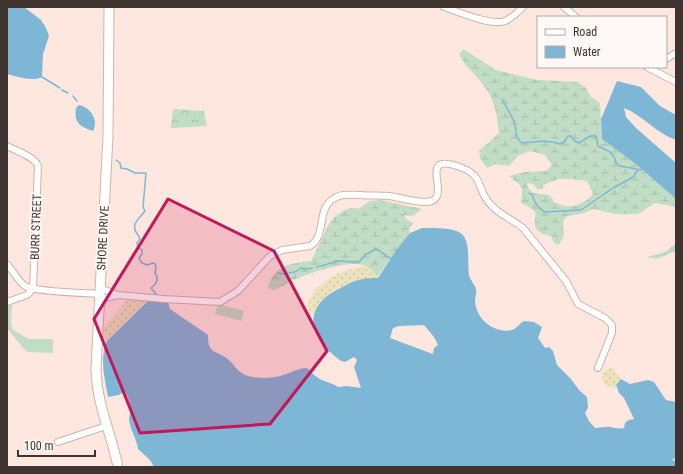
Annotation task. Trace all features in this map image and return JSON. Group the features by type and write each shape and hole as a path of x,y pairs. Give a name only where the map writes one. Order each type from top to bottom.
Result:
{"main road":[{"name":"SHORE DRIVE","path":"109,7 108,136 96,377 100,402 118,467"}],"street":[{"path":"444,7 485,20 499,22 506,20 523,7"},
{"path":"564,7 575,16"},
{"path":"667,58 676,53"},
{"path":"651,68 676,82"},
{"name":"BURR STREET","path":"7,146 36,162 38,166 33,288"},
{"path":"7,264 19,281 25,286 33,288 220,302 238,292 270,256 282,250 310,246 314,243 319,234 326,205 336,197 347,194 377,195 430,202 435,199 438,194 435,175 437,168 440,165 448,164 465,169 475,175 488,202 523,228 566,281 578,304 605,318 612,325 612,333 598,368"},
{"path":"7,302 27,295 33,288"},
{"path":"100,294 118,295"},
{"path":"58,442 106,426"}],"highlighted area":[{"path":"168,199 274,251 327,351 270,424 140,433 94,319"}],"green space":[{"path":"463,49 496,70 537,80 577,82 586,88 591,97 600,103 602,139 637,165 676,199 676,207 655,203 638,214 615,214 594,209 580,214 567,216 563,221 563,239 558,245 554,243 551,236 537,230 535,225 534,210 521,203 522,189 520,185 509,176 525,172 546,171 552,165 545,155 531,151 519,155 509,166 495,164 487,168 480,158 479,150 499,133 497,116 493,102 487,90 464,63 459,54","holes":["558,179 587,181 593,194 585,201 575,206 565,206 554,202 548,195 533,193 528,188 527,183 533,184 537,189 543,189 543,185"]},
{"path":"173,109 204,111 207,126 171,128"},
{"path":"380,200 422,209 413,216 404,215 407,220 413,224 409,229 410,233 377,277 366,266 351,264 309,274 272,290 268,287 271,279 279,269 290,264 311,261 329,224 335,216 351,208 358,209 370,201"},
{"path":"676,243 676,251 656,259 647,257 665,252"},
{"path":"12,304 11,323 13,330 29,339 53,339 53,353 27,352 12,335 7,329 7,307"},
{"path":"218,304 244,311 241,321 215,314"}],"sand":[{"path":"365,266 373,271 378,278 324,299 313,314 307,308 309,299 314,291 329,279 347,270"},
{"path":"129,298 149,300 107,341 102,332 103,328"},
{"path":"612,367 621,379 616,385 616,388 612,386 607,387 601,374"}],"water":[{"path":"7,7 24,7 41,20 46,28 49,36 43,54 42,77 29,79 7,74"},
{"path":"617,81 641,87 660,106 676,115 676,140 662,133 631,111 624,108 626,117 636,128 676,163 676,199 637,165 602,139 601,119"},
{"path":"79,105 87,108 94,118 95,127 93,131 78,123 76,108"},
{"path":"422,228 437,228 454,230 462,234 468,248 470,279 476,289 476,308 482,319 487,324 499,330 505,331 514,329 524,321 534,322 542,327 538,338 545,348 549,347 553,351 557,365 587,397 588,408 585,413 595,428 624,428 627,421 634,419 616,385 621,379 630,384 648,380 654,382 666,400 676,402 676,457 672,460 676,461 676,467 154,467 150,460 138,449 129,419 129,399 125,392 108,397 103,369 103,355 107,341 149,300 168,302 170,309 208,335 209,345 212,350 227,359 238,370 247,376 269,378 307,368 319,379 338,387 347,386 361,388 354,367 357,360 354,357 345,362 341,361 326,348 319,339 313,323 316,309 325,298 349,284 366,278 378,278 397,249 410,233","holes":["424,325 434,337 438,345 434,348 433,354 390,338 393,328 399,326"]}],"waterway":[{"path":"42,77 60,88"},
{"path":"62,90 68,93"},
{"path":"73,96 77,101"},
{"path":"502,99 514,122 518,139 522,143 546,141 560,144 564,142 568,136 571,136 579,143 590,136 596,136 598,146 612,154 616,163 620,166 642,170"},
{"path":"116,160 120,163 121,168 135,173 146,173 143,207 145,211 135,224 135,229 140,239 137,243 138,247 142,250 142,254 139,258 142,263 147,265 153,263 155,264 157,279 155,285 151,288 157,295"},
{"path":"529,193 533,196 535,203 544,212 581,210 613,188 633,177 638,170"},
{"path":"317,267 338,261 359,262 365,255 376,249 391,258"},
{"path":"278,273 282,274 295,272 301,268 312,268"}]}
